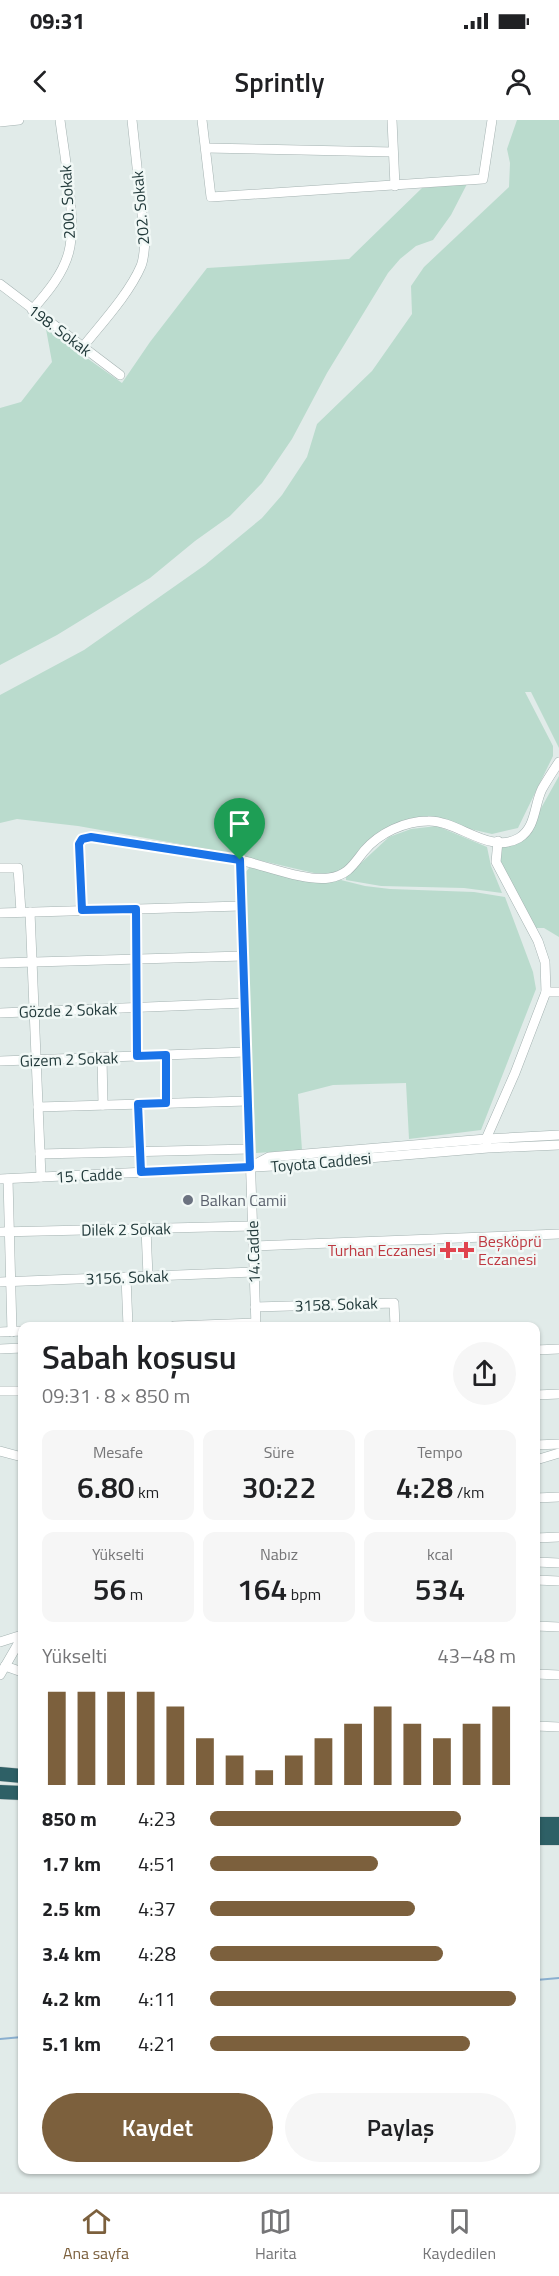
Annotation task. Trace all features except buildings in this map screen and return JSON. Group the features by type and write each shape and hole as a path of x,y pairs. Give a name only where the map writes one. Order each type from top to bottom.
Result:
{"highway":[{"path":"0,1774 18,1776"},
{"path":"0,1791 18,1793"},
{"path":"540,1825 558,1829"},
{"path":"540,1836 558,1829"}],"street":[{"path":"0,122 19,120"},
{"name":"200. Sokak","path":"32,310 50,289 69,251 70,215 60,120"},
{"name":"202. Sokak","path":"82,348 129,286 141,266 145,242 132,120"},
{"path":"202,120 211,197 483,179 492,120"},
{"path":"392,120 395,186"},
{"path":"206,147 393,152"},
{"name":"198. Sokak","path":"0,284 120,375"},
{"path":"82,910 79,844 82,839 91,837 240,860 300,875 327,879 345,874 365,850 404,824 429,820 450,824 484,839 512,841 526,832 533,819 535,805 542,790 559,762"},
{"path":"487,1143 546,992 545,962 537,941 496,862 498,841"},
{"name":"14.Cadde","path":"240,860 256,1322"},
{"path":"0,868 18,868 26,912 32,962 41,1177"},
{"path":"0,913 241,906"},
{"path":"136,909 137,1056"},
{"path":"0,963 243,956"},
{"path":"546,992 559,992"},
{"name":"Gözde 2 Sokak","path":"0,1013 245,1003"},
{"name":"Gizem 2 Sokak","path":"0,1061 246,1052"},
{"path":"166,1055 166,1103"},
{"path":"102,1058 103,1105"},
{"path":"38,1107 248,1101"},
{"path":"138,1104 141,1172"},
{"name":"Toyota Caddesi","path":"250,1167 559,1135"},
{"name":"Toyota Caddesi","path":"487,1143 559,1144"},
{"path":"40,1154 250,1149"},
{"name":"15. Cadde","path":"4,1179 250,1167"},
{"path":"4,1179 12,1332"},
{"name":"Dilek 2 Sokak","path":"5,1232 252,1226"},
{"path":"146,1228 148,1276"},
{"path":"253,1246 559,1234"},
{"name":"3156. Sokak","path":"0,1282 254,1272"},
{"path":"126,1277 128,1322"},
{"name":"3158. Sokak","path":"255,1307 394,1303 395,1322"},
{"path":"0,1332 18,1331"},
{"path":"0,1349 18,1348"},
{"path":"540,1350 559,1349"},
{"path":"0,1391 18,1390"},
{"path":"540,1395 559,1394"},
{"path":"540,1445 559,1444"},
{"path":"0,1451 18,1456"},
{"path":"540,1459 559,1453"},
{"path":"540,1498 559,1497"},
{"path":"540,1538 559,1537"},
{"path":"540,1562 559,1563"},
{"path":"540,1580 559,1581"},
{"path":"540,1626 559,1627"},
{"path":"0,1642 18,1637"},
{"path":"0,1675 18,1643"},
{"path":"5,1666 18,1671"},
{"path":"540,1674 559,1675"},
{"path":"540,1726 559,1727"}],"green space":[{"path":"517,120 559,120 559,748 531,692 525,692 553,746 553,756 518,828 492,834 457,826 403,823 339,874 314,873 219,851 78,826 17,819 0,823 0,695 84,650 205,565 262,518 282,495 307,457 317,424 372,371 412,314 411,286 424,267 509,187 510,163 507,149"},
{"path":"467,184 451,215 433,240 416,246 388,273 327,373 292,439 262,483 230,516 150,578 57,635 0,665 0,408 21,402 52,362 46,329 122,383 150,342 207,268 349,259 422,188"},
{"path":"559,776 559,937 544,928 530,928 496,867 495,847 512,843 540,810"},
{"path":"437,826 487,847 491,866 502,893 464,888 381,886 346,880 346,877 389,837 411,829"},
{"path":"250,867 317,880 332,882 341,880 390,889 474,892 505,897 533,972 536,989 481,1130 409,1139 406,1083 333,1085 298,1094 302,1150 256,1153 244,874"}],"waterway":[{"path":"540,1980 559,1978"},
{"path":"0,2039 18,2037"}],"place":[{"name":"Balkan Camii","path":"188,1200"},
{"name":"Turhan Eczanesi","path":"448,1250"},
{"name":"Beşköprü Eczanesi","path":"466,1250"}],"route":[{"path":"91,837 240,860 250,1167 141,1172 138,1104 166,1103 166,1055 137,1056 136,909 82,910 79,844 82,839 91,837"}]}
